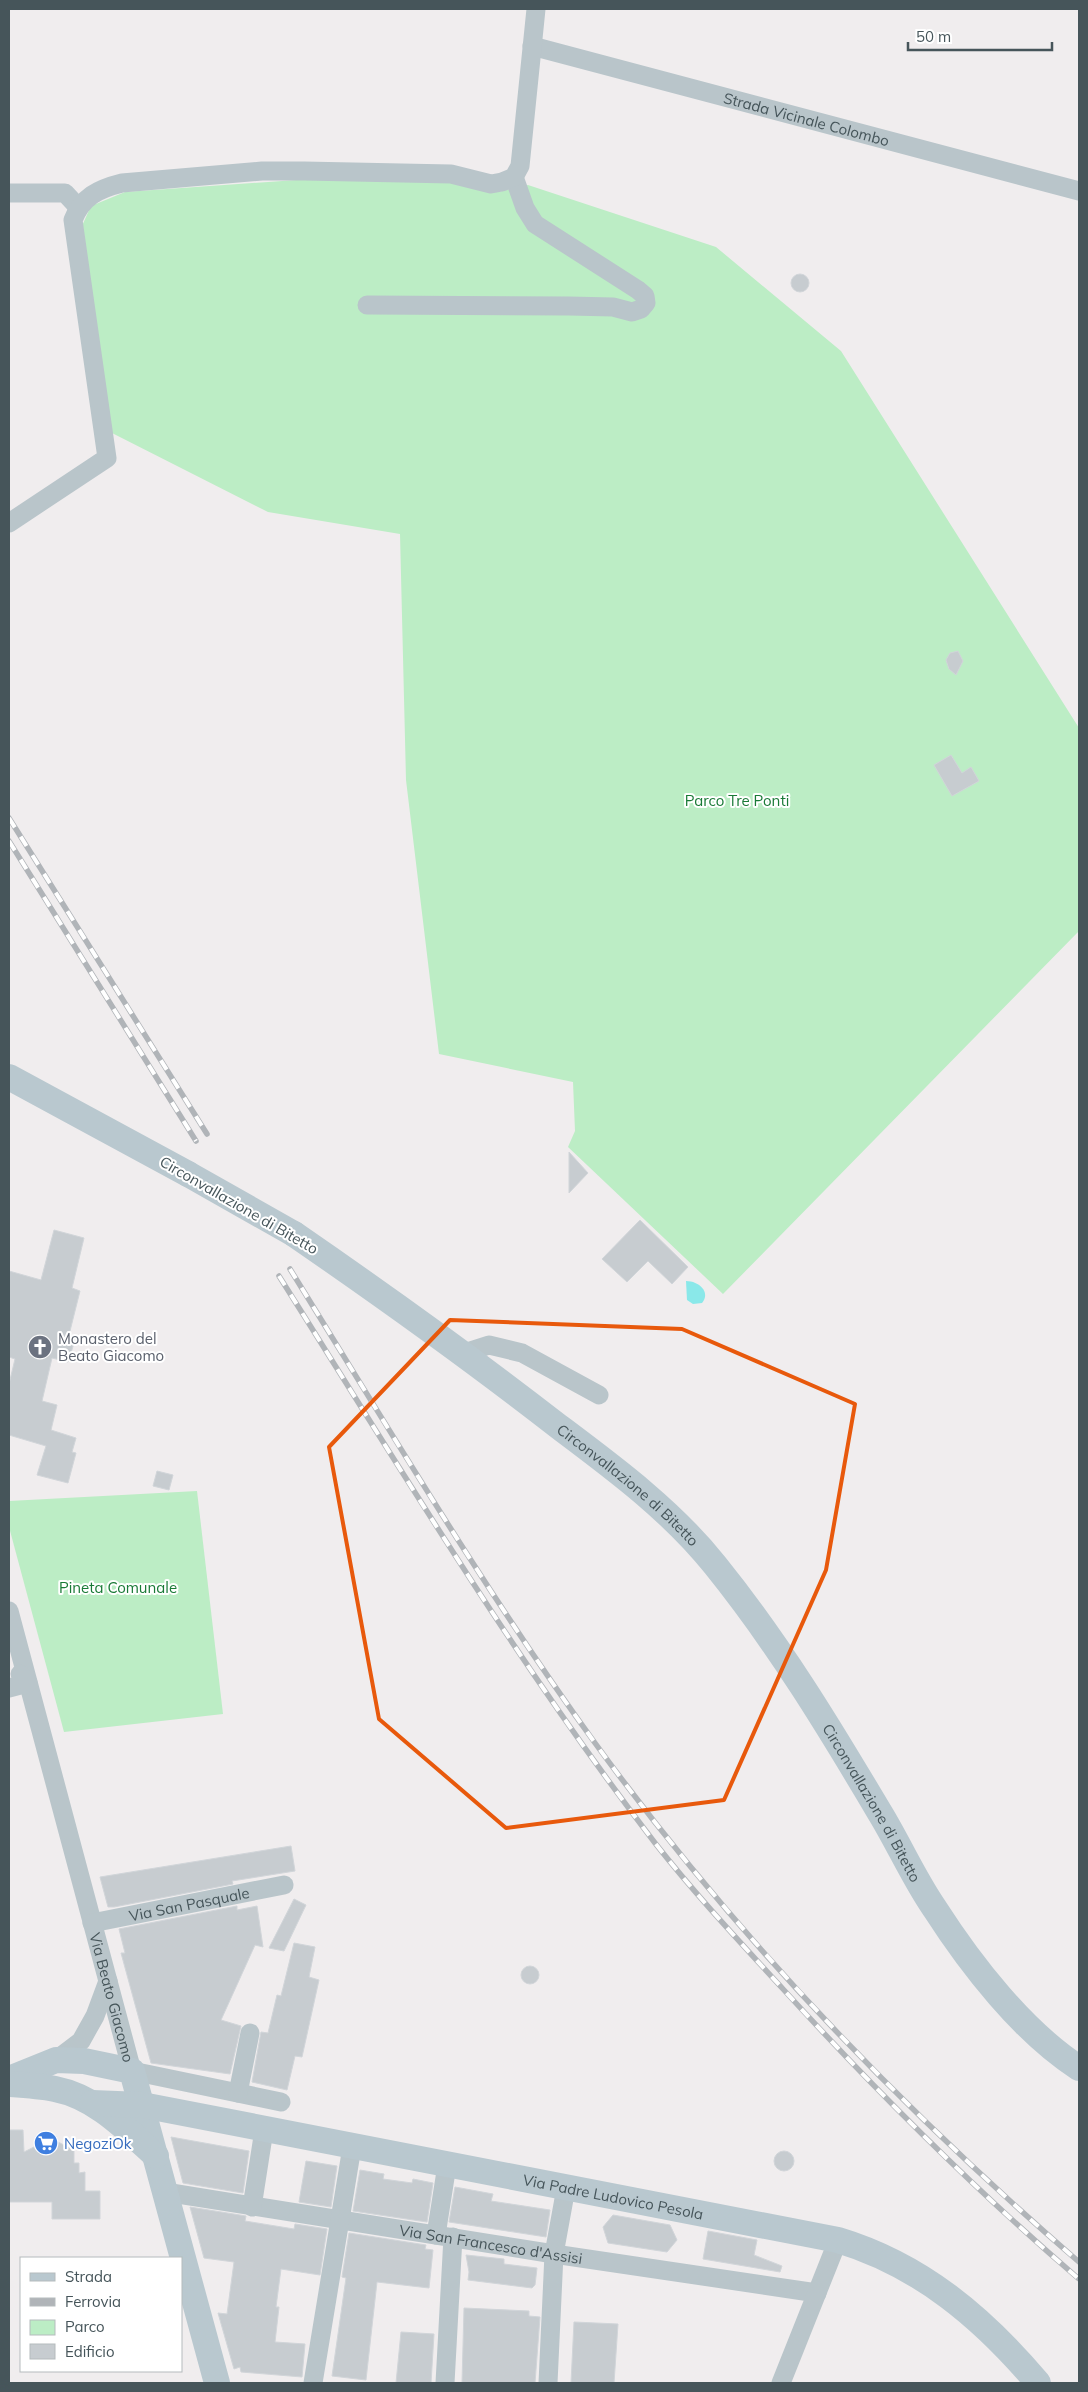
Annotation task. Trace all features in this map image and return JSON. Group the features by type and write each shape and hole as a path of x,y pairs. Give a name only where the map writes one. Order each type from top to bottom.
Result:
{"street":[{"path":"9,523 106,458 73,220 78,207 90,195 103,187 122,183 262,171 409,172 459,176 491,184 514,177 520,166 536,9"},
{"name":"Strada Vicinale Colombo","path":"532,46 1079,191"},
{"path":"367,305 569,306 613,308 632,312 641,309 646,303 645,296 638,290 535,224 525,208 514,177"},
{"path":"9,193 65,193 78,207"},
{"name":"Circonvallazione di Bitetto","path":"9,1077 294,1234 464,1353 658,1505 713,1562 762,1624 825,1720 934,1908 976,1968 1023,2021 1079,2068"},
{"path":"464,1353 489,1345 522,1353 599,1395"},
{"name":"Via Beato Giacomo","path":"9,1611 217,2383"},
{"path":"9,1660 28,1683 9,1688"},
{"name":"Via San Pasquale","path":"92,1922 284,1885"},
{"path":"9,2079 56,2060 81,2041 95,2016 108,1981"},
{"path":"238,2093 250,2032"},
{"path":"56,2060 84,2061 281,2102"},
{"path":"9,2084 56,2090 92,2103 121,2123 156,2156"},
{"name":"Via Padre Ludovico Pesola","path":"92,2103 142,2105 838,2240 866,2248 938,2288 972,2313 1014,2354 1038,2383"},
{"path":"252,2207 264,2130"},
{"path":"313,2383 352,2147"},
{"path":"445,2383 446,2165"},
{"path":"548,2383 554,2254 566,2188"},
{"name":"Via San Francesco d'Assisi","path":"165,2192 554,2254 818,2293"},
{"path":"781,2383 838,2240"}],"highlighted area":[{"path":"450,1320 682,1329 855,1404 826,1570 724,1800 506,1828 379,1719 329,1447"}],"green space":[{"name":"Parco Tre Ponti","path":"443,179 498,192 528,185 716,247 841,351 1079,728 1079,931 723,1294 568,1147 575,1131 573,1082 439,1054 406,780 400,534 268,512 110,432 81,228 91,206 125,192 296,180"},
{"name":"Pineta Comunale","path":"197,1491 223,1714 64,1732 9,1527 9,1501"}],"water":[{"path":"686,1281 691,1281 702,1288 705,1295 702,1303 693,1304 687,1300"}],"building":[{"path":"800,274 806,277 809,283 806,289 800,292 794,289 791,283 794,277"},
{"path":"958,651 963,661 956,675 949,669 946,660 950,653"},
{"path":"951,755 962,773 971,767 979,781 952,796 934,765"},
{"path":"569,1152 588,1173 569,1193"},
{"path":"640,1220 688,1267 672,1284 648,1261 627,1282 602,1259"},
{"name":"Monastero del Beato Giacomo","path":"54,1230 84,1238 72,1288 80,1291 69,1335 76,1337 68,1362 52,1358 42,1401 57,1405 51,1430 76,1438 72,1452 76,1453 68,1483 37,1475 46,1446 9,1435 9,1384 15,1359 9,1357 9,1271 41,1280"},
{"path":"157,1471 173,1475 169,1490 153,1486"},
{"path":"291,1846 295,1871 232,1881 233,1884 114,1907 108,1907 100,1877"},
{"path":"294,1899 306,1905 284,1951 269,1948"},
{"path":"237,1906 237,1910 257,1906 263,1947 255,1945 221,2020 241,2026 230,2074 151,2063 121,1953 125,1953 119,1929"},
{"path":"294,1943 315,1947 309,1977 319,1980 302,2057 295,2056 287,2090 252,2082 261,2032 268,2033 277,1995 281,1996"},
{"path":"526,1966 534,1966 539,1971 537,1982 526,1984 521,1979 521,1971"},
{"path":"9,2130 23,2130 24,2152 46,2141 54,2140 64,2145 74,2146 74,2163 79,2163 79,2173 85,2172 85,2191 100,2191 100,2219 52,2219 52,2202 9,2202"},
{"path":"171,2137 249,2151 243,2193 183,2183"},
{"path":"784,2151 791,2154 794,2161 791,2168 784,2171 777,2168 774,2161 777,2154"},
{"path":"306,2161 337,2166 331,2207 299,2202"},
{"path":"360,2170 384,2174 383,2179 412,2183 413,2179 433,2183 427,2222 353,2211"},
{"path":"455,2187 493,2194 491,2201 550,2210 546,2237 449,2222"},
{"path":"190,2207 246,2216 245,2221 294,2229 295,2224 327,2229 320,2275 281,2269 276,2307 279,2307 275,2342 305,2344 302,2377 241,2372 240,2367 234,2369 218,2313 227,2314 234,2262 204,2258"},
{"path":"613,2215 670,2225 677,2240 667,2252 608,2243 603,2227"},
{"path":"708,2231 757,2240 754,2255 782,2266 780,2272 703,2259"},
{"path":"349,2233 426,2245 425,2249 433,2250 429,2288 377,2282 366,2380 332,2376 346,2278 342,2277"},
{"path":"466,2255 504,2259 504,2264 537,2268 535,2285 532,2288 468,2280 469,2272"},
{"path":"464,2308 529,2311 529,2316 540,2317 535,2383 462,2383"},
{"path":"574,2322 618,2324 614,2383 571,2383"},
{"path":"401,2332 434,2334 431,2383 396,2383"}],"railway":[{"path":"9,818 207,1134"},
{"path":"9,841 196,1141"},
{"path":"290,1269 476,1568 554,1686 648,1814 762,1950 884,2081 1013,2204 1079,2262"},
{"path":"279,1276 507,1635 604,1775 655,1843 734,1935 890,2102 964,2175 1079,2279"}],"place":[{"name":"Monastero del Beato Giacomo","path":"40,1347"},
{"name":"NegoziOk","path":"46,2143"}]}
